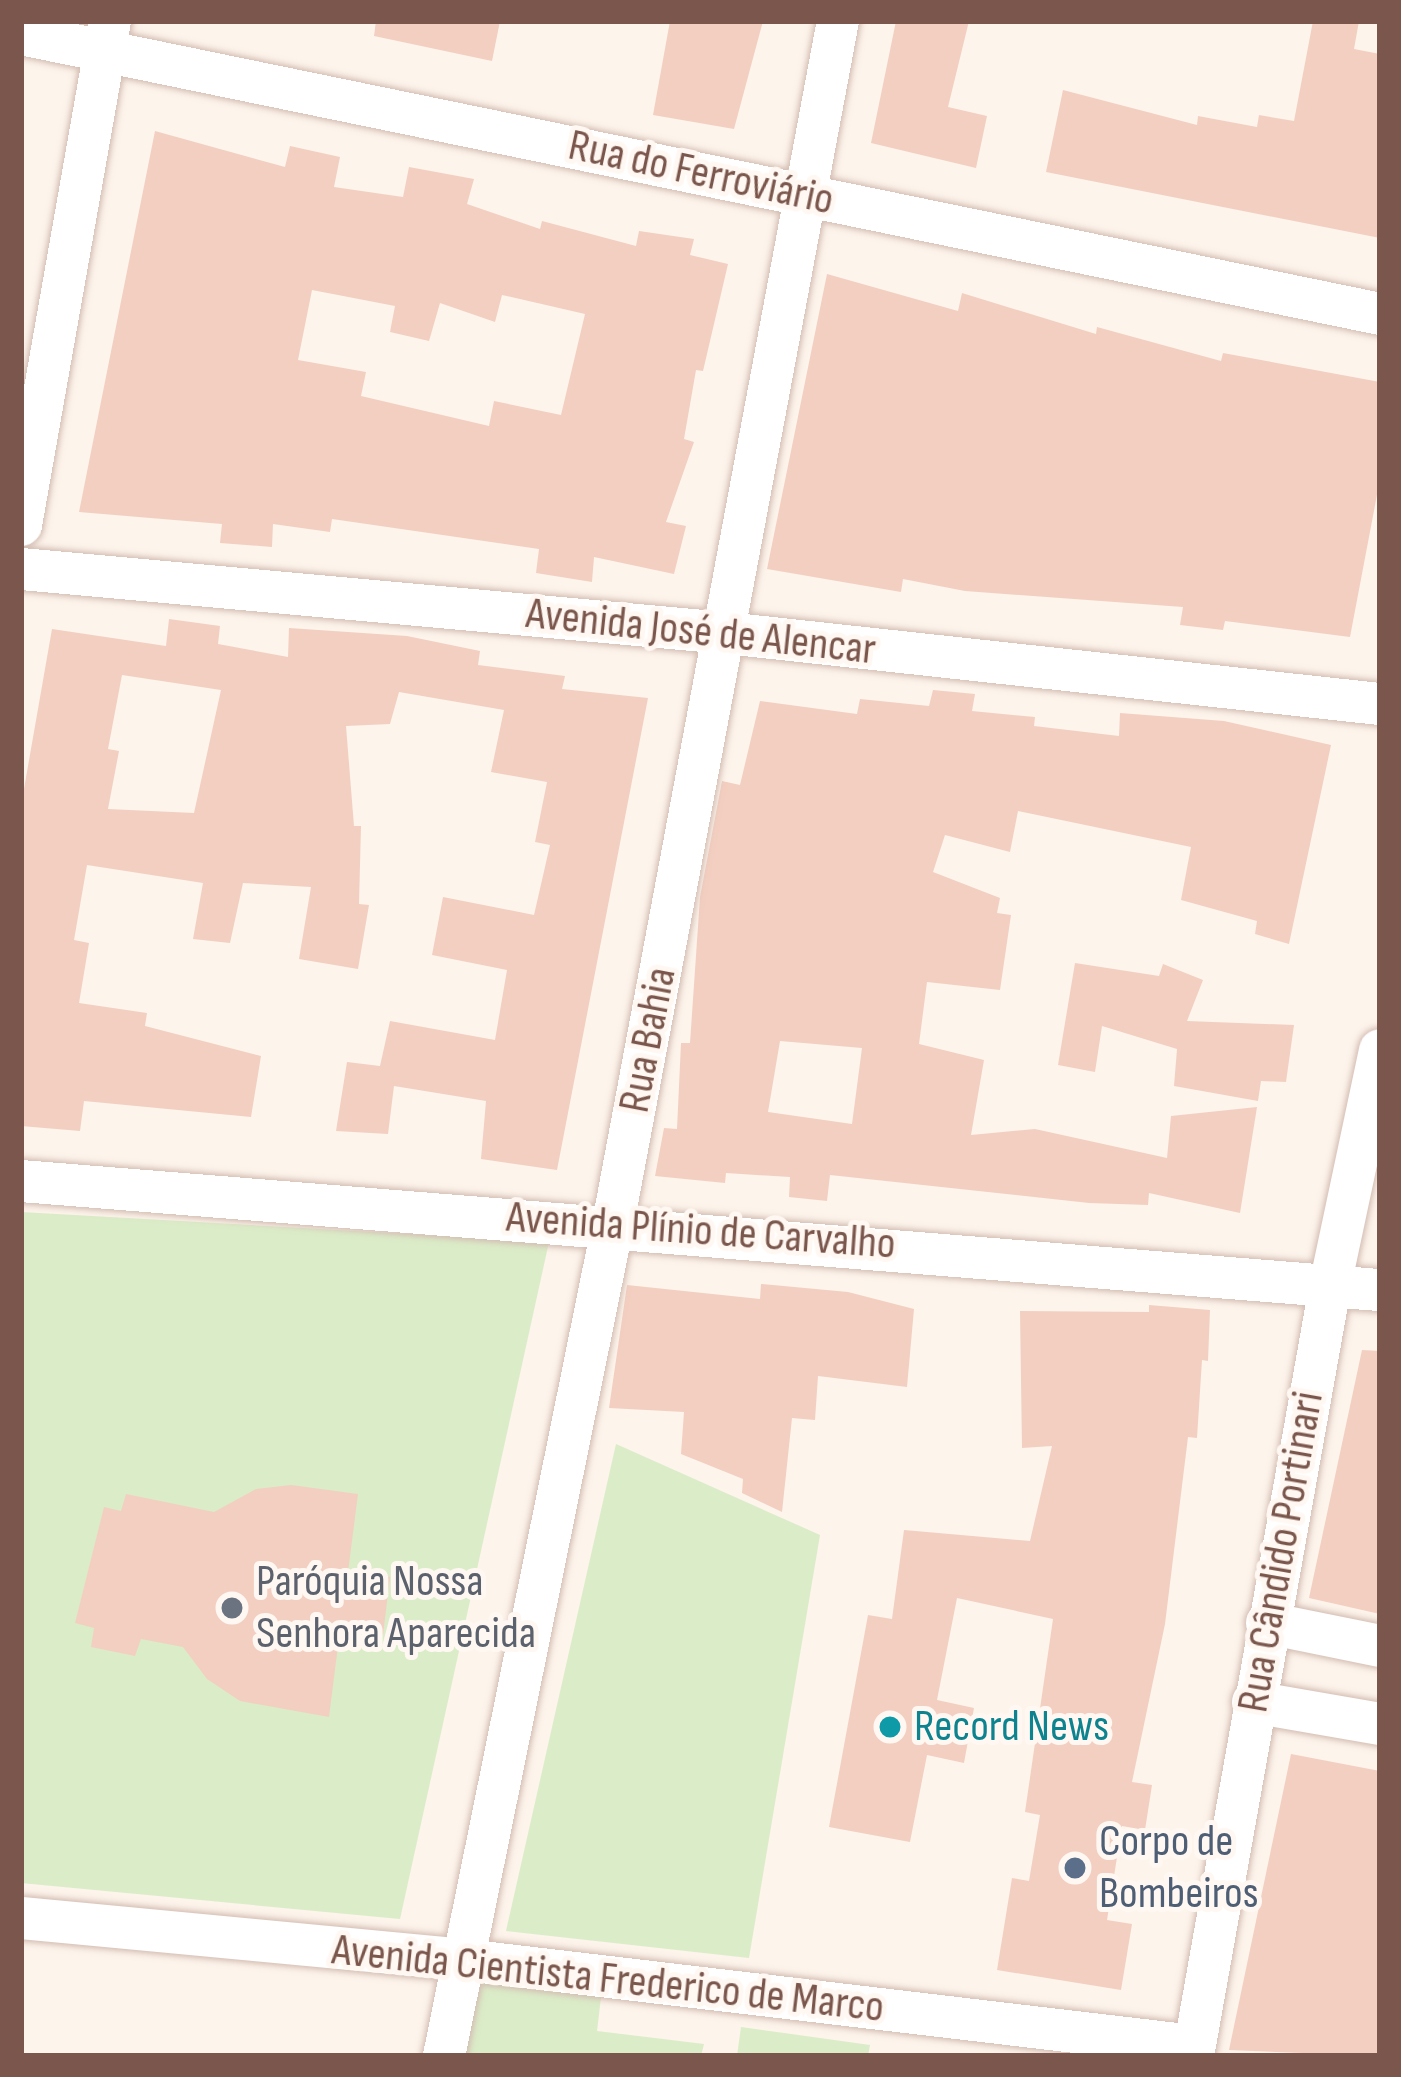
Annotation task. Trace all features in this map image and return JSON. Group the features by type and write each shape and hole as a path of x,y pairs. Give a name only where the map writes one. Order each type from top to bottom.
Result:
{"street":[{"name":"Rua Bahia","path":"444,2056 613,1224 838,21"},
{"name":"Rua do Ferroviário","path":"21,34 107,36 805,195 1380,314"},
{"path":"21,525 107,36"},
{"name":"Avenida José de Alencar","path":"21,568 726,633 1380,704"},
{"name":"Rua Cândido Portinari","path":"1194,2051 1331,1281 1380,1050"},
{"name":"Avenida Plínio de Carvalho","path":"21,1181 1331,1281 1380,1290"},
{"path":"1268,1623 1380,1646"},
{"path":"1253,1702 1380,1724"},
{"name":"Avenida Cientista Frederico de Marco","path":"21,1918 465,1960 1194,2051"}],"green space":[{"path":"21,1212 549,1242 400,1919 21,1883"},
{"path":"616,1444 820,1535 749,1958 506,1931"},
{"path":"481,1980 602,1989 597,2031 704,2044 701,2056 465,2056"},
{"path":"741,2027 870,2045 868,2056 737,2056"}],"building":[{"path":"376,21 500,21 492,61 374,36"},
{"path":"670,21 763,21 734,129 653,115"},
{"path":"896,21 969,21 948,107 987,116 976,168 871,143"},
{"path":"1313,21 1359,21 1354,49 1380,54 1380,238 1046,172 1063,90 1197,125 1198,116 1257,127 1259,115 1294,121"},
{"path":"155,131 285,167 290,146 340,157 334,187 403,197 409,167 474,179 467,204 540,229 542,221 636,246 639,231 694,239 690,255 728,264 703,371 696,370 684,439 694,442 666,522 686,526 674,574 594,557 592,582 536,573 539,549 332,519 330,532 273,524 272,547 220,543 222,524 79,512","holes":["312,290 395,306 390,332 429,341 440,303 495,322 502,295 585,314 561,415 494,401 489,426 361,396 366,372 298,360"]},
{"path":"827,274 958,311 962,293 1096,334 1097,327 1221,361 1223,353 1380,382 1380,479 1350,637 1225,621 1223,630 1180,625 1183,607 965,591 903,579 901,592 767,569"},
{"path":"169,619 220,626 218,644 288,657 289,628 407,636 480,651 478,665 565,676 562,689 648,698 557,1170 481,1159 486,1101 394,1086 388,1134 336,1131 347,1062 380,1066 390,1021 495,1040 507,970 432,955 443,897 534,915 550,845 535,842 547,782 491,772 504,710 399,692 390,724 346,726 354,826 361,826 359,904 369,905 358,969 299,959 311,887 243,883 230,943 193,939 203,883 87,865 74,940 89,943 79,1003 147,1013 145,1026 261,1056 251,1117 84,1101 80,1131 21,1126 21,806 52,629 166,646","holes":["122,675 221,690 194,813 108,809 119,751 108,749"]},
{"path":"933,690 975,694 972,711 1035,717 1034,726 1119,736 1120,713 1224,721 1331,745 1289,944 1255,934 1257,921 1181,900 1191,847 1018,811 1010,852 945,835 933,872 1000,898 997,913 1011,915 1000,990 927,982 919,1044 984,1060 971,1135 1035,1129 1167,1158 1171,1116 1257,1107 1240,1213 1149,1193 1148,1205 1089,1203 830,1175 827,1201 789,1197 790,1177 726,1173 725,1183 655,1176 664,1128 677,1129 681,1043 690,1043 700,897 722,781 740,785 760,701 857,714 860,699 929,706","holes":["780,1041 862,1048 852,1124 768,1112"]},
{"path":"1075,963 1159,976 1163,964 1203,980 1187,1021 1294,1025 1286,1082 1261,1081 1258,1101 1174,1086 1177,1049 1102,1026 1095,1072 1058,1065"},
{"path":"761,1284 848,1292 914,1309 907,1387 818,1376 815,1420 792,1418 782,1512 742,1493 743,1479 681,1454 684,1412 609,1408 627,1285 760,1299"},
{"path":"1149,1305 1210,1310 1208,1361 1202,1360 1197,1438 1188,1437 1165,1624 1132,1782 1152,1785 1145,1830 1122,1826 1107,1920 1132,1924 1121,1990 997,1970 1012,1878 1029,1881 1040,1815 1025,1812 1053,1619 957,1598 937,1700 974,1708 964,1763 927,1755 910,1842 829,1827 868,1615 892,1619 904,1530 1030,1541 1052,1446 1022,1448 1020,1311 1149,1312"},
{"path":"1362,1350 1380,1351 1380,1614 1309,1598"},
{"name":"Paróquia Nossa Senhora Aparecida","path":"291,1485 358,1494 348,1572 390,1577 383,1635 340,1630 329,1717 240,1701 207,1679 183,1647 141,1639 135,1656 91,1647 94,1628 75,1623 104,1507 121,1511 126,1494 214,1512 256,1489"},
{"path":"1291,1754 1380,1771 1380,2056 1229,2050"}],"place":[{"name":"Paróquia Nossa Senhora Aparecida","path":"232,1608"},
{"name":"Record News","path":"890,1727"},
{"name":"Corpo de Bombeiros","path":"1075,1868"}]}
